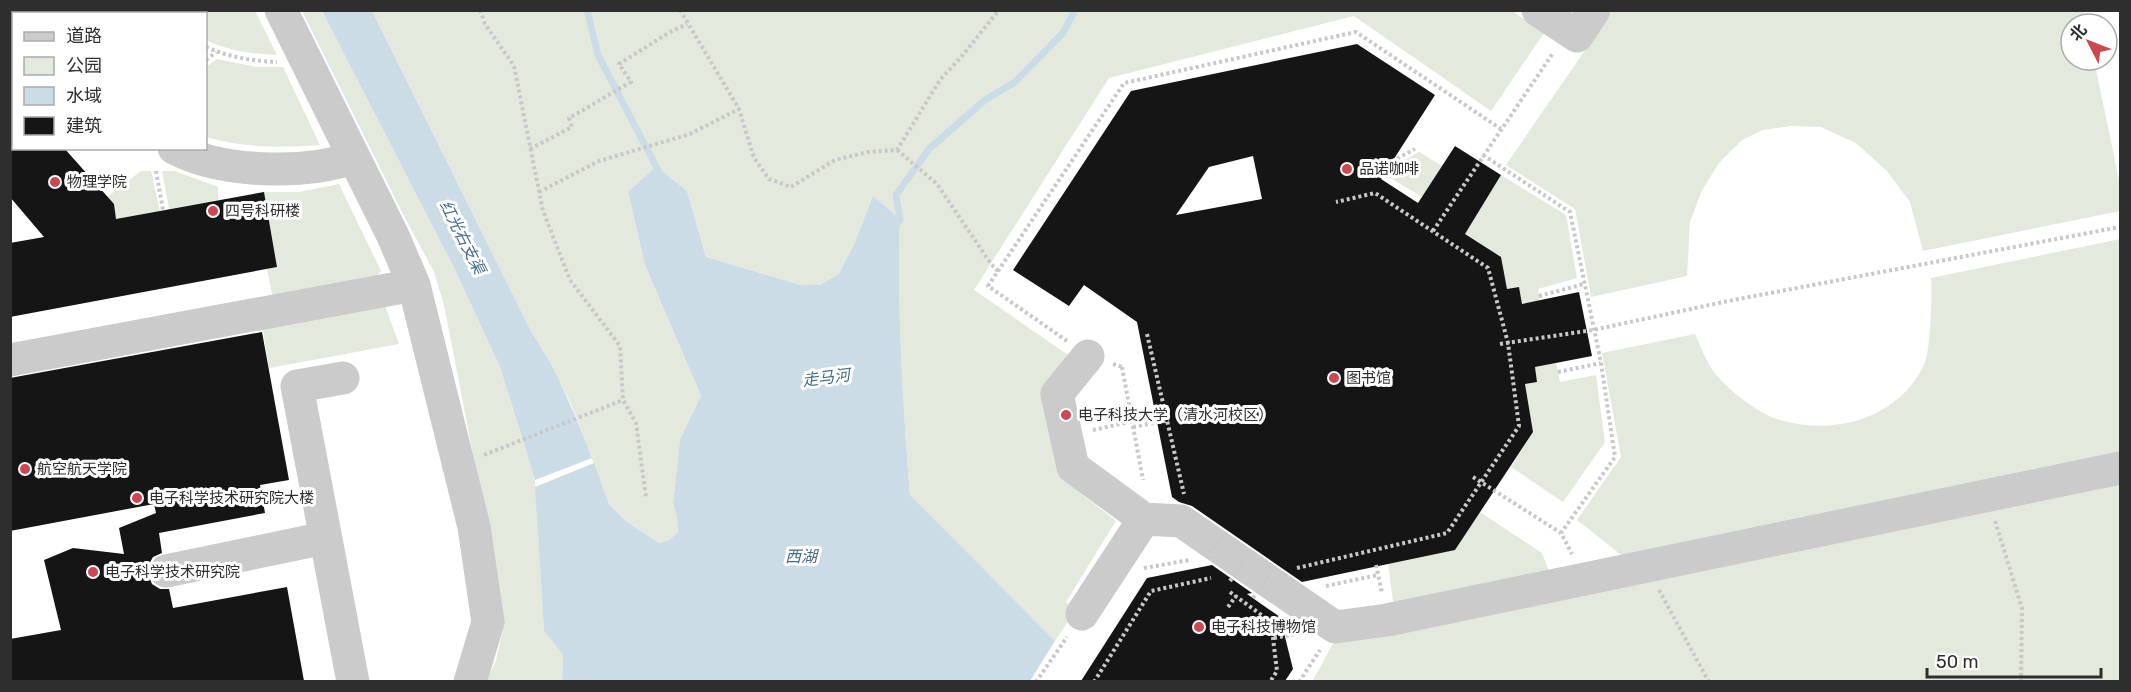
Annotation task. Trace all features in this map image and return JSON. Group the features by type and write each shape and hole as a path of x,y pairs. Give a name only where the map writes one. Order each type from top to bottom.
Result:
{"street":[{"path":"280,10 393,236 414,285 474,527 488,622 470,681"},
{"path":"1538,10 1576,36 1594,10"},
{"path":"165,160 187,155 226,164 284,170 329,166 353,158"},
{"path":"10,360 414,285"},
{"path":"1088,356 1057,394 1073,467 1144,519 1181,521 1283,579 1335,627 1387,620 2121,468"},
{"path":"343,378 297,386 353,681"},
{"path":"1082,614 1144,519"},
{"path":"166,571 325,538"}],"path":[{"path":"480,10 485,24 514,66 543,211 570,280 620,346 623,400 636,423 646,497"},
{"path":"680,10 739,109 754,158 769,179 791,187 835,160 868,152 897,150 937,184 998,272"},
{"path":"897,150 939,80 962,56 999,10"},
{"path":"530,149 572,127 569,118 631,82 619,64 687,24"},
{"path":"1433,232 1569,31"},
{"path":"1088,356 988,286 1124,83 1356,32 1501,129"},
{"path":"207,47 217,52 252,61 288,60"},
{"path":"207,59 217,52"},
{"path":"539,192 599,161 690,134 739,109"},
{"path":"1376,170 1415,149"},
{"path":"1483,155 1570,212 1601,363 1615,457 1560,532"},
{"path":"163,210 165,160"},
{"path":"1253,598 1283,579 1447,533 1519,426 1508,343 1488,268 1375,193 1336,202"},
{"path":"1500,344 1593,330 1728,301 2121,227"},
{"path":"1539,296 1584,284"},
{"path":"1147,334 1168,421 1182,493 1191,499"},
{"path":"1558,372 1601,363"},
{"path":"1122,368 1143,480"},
{"path":"504,447 623,400"},
{"path":"1066,436 1156,416"},
{"path":"1133,427 1168,421"},
{"path":"1473,477 1560,532 1585,579"},
{"path":"1987,495 2022,608 2021,681"},
{"path":"1207,558 1222,536"},
{"path":"1230,581 1248,555"},
{"path":"1149,567 1200,558"},
{"path":"1645,566 1709,681"},
{"path":"1283,579 1378,575"},
{"path":"1094,681 1151,591 1211,578 1218,583"},
{"path":"1225,588 1271,622 1275,638 1277,670 1270,681"},
{"path":"1228,607 1236,596"},
{"path":"1036,681 1082,614"},
{"path":"1299,681 1335,627"},
{"path":"1275,638 1285,636"}],"green space":[{"path":"1511,10 1544,33 1491,111 1354,16 1109,78 974,290 1074,359 1045,396 1060,477 1116,521 1066,602 1076,609 1055,641 910,496 900,323 900,219 873,197 839,275 820,285 801,285 706,257 687,191 656,166 628,192 645,265 701,396 680,439 673,503 678,532 669,540 659,543 627,522 609,504 571,404 532,333 372,11"},
{"path":"152,11 153,12 59,12"},
{"path":"255,11 277,55 241,51 207,40 207,12 167,12"},
{"path":"302,11 322,11 455,270 500,367 535,480 544,631 563,655 562,681 486,681 495,664 503,630 480,490 444,305 434,272"},
{"path":"1612,11 2083,11 2059,12 2059,72 2096,72 2120,185 2120,211 1923,251 1910,202 1887,171 1856,143 1821,127 1791,126 1763,130 1742,140 1719,163 1702,190 1690,222 1687,276 1591,297 1575,209 1506,165"},
{"path":"217,59 257,67 283,67 320,145 262,146 207,137 207,66"},
{"path":"1419,152 1442,166 1422,197 1382,173"},
{"path":"141,171 151,171 160,211 116,219 114,204 107,197"},
{"path":"162,171 175,171 218,187 218,200 169,209"},
{"path":"1501,175 1566,215 1577,278 1538,289 1540,300 1522,304 1519,287 1507,289 1500,257 1465,234"},
{"path":"339,184 381,271 375,278 273,299 267,269 277,267 264,192 299,192"},
{"path":"2120,239 2120,458 1630,562 1577,520 1621,457 1602,353 1695,334 1716,375 1756,409 1783,421 1804,425 1825,426 1845,423 1882,410 1899,398 1913,383 1924,365 1930,336 1931,278"},
{"path":"383,300 399,344 269,368 261,318"},
{"path":"1556,363 1560,382 1596,375 1605,442 1563,502 1511,467 1533,432 1525,384 1537,382 1535,367"},
{"path":"2120,476 2120,681 1312,682 1336,638"},
{"path":"1480,512 1542,553 1552,579 1394,610 1388,562 1454,550"}],"water":[{"name":"红光右支渠","path":"322,11 372,11 532,333 558,378 592,458 535,480 500,367 455,270"},
{"name":"西湖","path":"656,166 687,191 706,257 801,285 820,285 839,274 855,242 873,196 900,219 901,357 910,495 1055,641 1030,681 562,681 563,655 544,631 535,487 594,463 609,504 627,522 659,543 669,540 678,532 673,503 680,439 701,396 645,265 628,192"}],"building":[{"path":"1357,44 1435,95 1381,179 1418,203 1455,146 1501,175 1465,234 1501,257 1507,289 1519,287 1522,304 1579,292 1592,356 1535,367 1537,382 1525,384 1533,432 1455,550 1302,582 1192,506 1172,497 1137,322 1084,285 1069,306 1013,270 1131,91","holes":["1253,156 1262,199 1176,215 1209,167"]},
{"name":"四号科研楼","path":"10,148 12,150 66,150 114,204 116,219 264,192 277,267 10,317 10,243 44,237 10,197"},
{"name":"电子科学技术研究院大楼","path":"262,332 289,480 260,485 265,513 159,533 162,553 153,557 148,566 148,574 152,584 160,589 169,589 173,608 287,587 304,681 10,681 10,639 61,630 44,560 73,548 124,554 119,528 156,513 154,504 10,531 10,378"},
{"name":"电子科技博物馆","path":"1212,565 1252,593 1247,594 1280,617 1293,669 1285,681 1081,681 1147,578"}],"waterway":[{"name":"走马河","path":"587,10 598,55 660,174"},
{"name":"走马河","path":"896,225 900,219 896,195 930,148 985,100 1015,82 1063,33 1075,10"}],"place":[{"name":"品诺咖啡","path":"1347,169"},
{"name":"物理学院","path":"55,182"},
{"name":"四号科研楼","path":"213,211"},
{"name":"图书馆","path":"1334,378"},
{"name":"电子科技大学（清水河校区）","path":"1066,415"},
{"name":"航空航天学院","path":"25,469"},
{"name":"电子科学技术研究院大楼","path":"137,498"},
{"name":"电子科学技术研究院","path":"93,572"},
{"name":"电子科技博物馆","path":"1199,627"}]}
